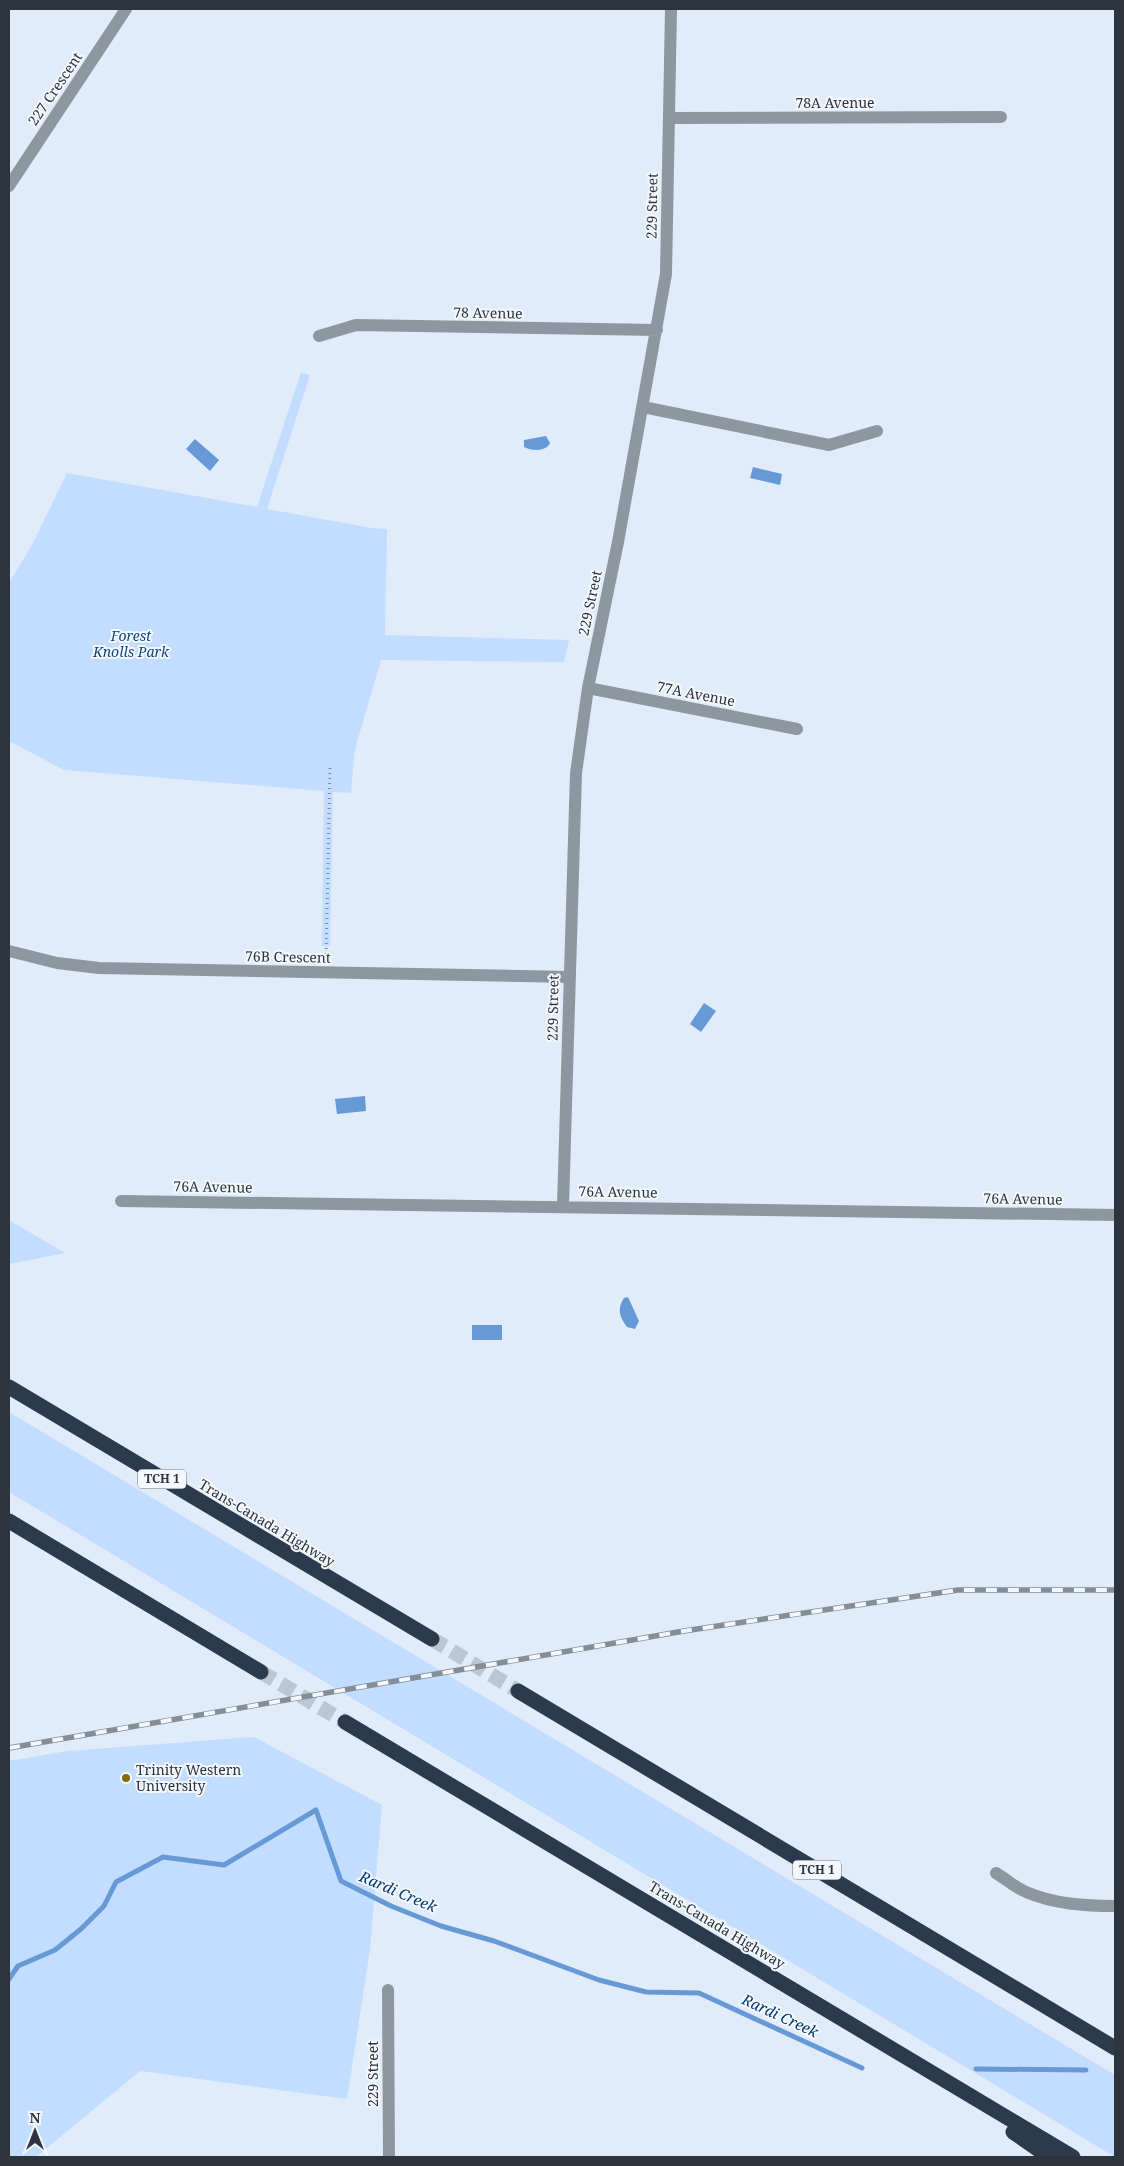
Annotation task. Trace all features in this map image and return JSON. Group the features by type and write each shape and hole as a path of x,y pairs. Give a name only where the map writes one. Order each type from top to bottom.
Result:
{"highway":[{"name":"Trans-Canada Highway","path":"9,1388 432,1640"},
{"path":"9,1521 261,1672"},
{"name":"TCH 1","path":"518,1691 1115,2048"},
{"name":"Trans-Canada Highway","path":"344,1722 1073,2157"},
{"path":"1036,2000 1115,2036"},
{"path":"908,2058 1049,2157"}],"street":[{"name":"227 Crescent","path":"9,186 126,9"},
{"name":"229 Street","path":"564,1206 576,773 588,688 643,407 666,274 670,9"},
{"name":"78A Avenue","path":"669,118 1001,117"},
{"name":"78 Avenue","path":"319,336 356,325 657,330"},
{"path":"643,407 829,444 877,431"},
{"name":"77A Avenue","path":"588,688 797,729"},
{"name":"76B Crescent","path":"9,952 56,963 99,968 569,977"},
{"name":"76A Avenue","path":"121,1201 1115,1215"},
{"path":"996,1873 1025,1892 1048,1900 1088,1906 1115,1906"},
{"name":"229 Street","path":"388,1990 388,2157"}],"path":[{"path":"326,972 330,766"}],"green space":[{"name":"Forest Knolls Park","path":"301,372 310,375 267,509 387,529 385,635 569,640 564,662 381,660 355,749 351,793 333,792 330,946 322,946 324,791 64,770 9,741 9,583 32,545 67,473 257,507"},
{"path":"9,1220 65,1253 9,1264"},
{"path":"9,1412 1115,2075 1115,2157 9,1492"},
{"name":"Trinity Western University","path":"254,1737 382,1805 370,1950 347,2099 140,2071 36,2157 9,2157 9,1761 67,1751"}],"water":[{"path":"546,436 550,443 545,448 535,450 524,447 524,440"},
{"path":"195,439 219,460 210,471 186,449"},
{"path":"753,467 782,474 780,485 750,478"},
{"path":"704,1003 716,1011 701,1032 690,1024"},
{"path":"365,1096 366,1111 337,1114 335,1099"},
{"path":"628,1297 639,1321 635,1329 627,1327 620,1312 620,1306 624,1298"},
{"path":"472,1325 502,1325 502,1340 472,1340"}],"waterway":[{"name":"Rardi Creek","path":"9,1979 18,1966 55,1950 81,1929 104,1906 116,1882 163,1857 224,1865 316,1810 341,1881 391,1906 441,1926 494,1941 599,1980 646,1992 699,1993 862,2068"},
{"path":"976,2069 1086,2070"}],"tunnel":[{"path":"432,1639 518,1691"},
{"path":"261,1672 345,1722"}],"railway":[{"path":"9,1748 684,1631 958,1590 1115,1590"}],"place":[{"name":"Trinity Western University","path":"126,1778"}]}
